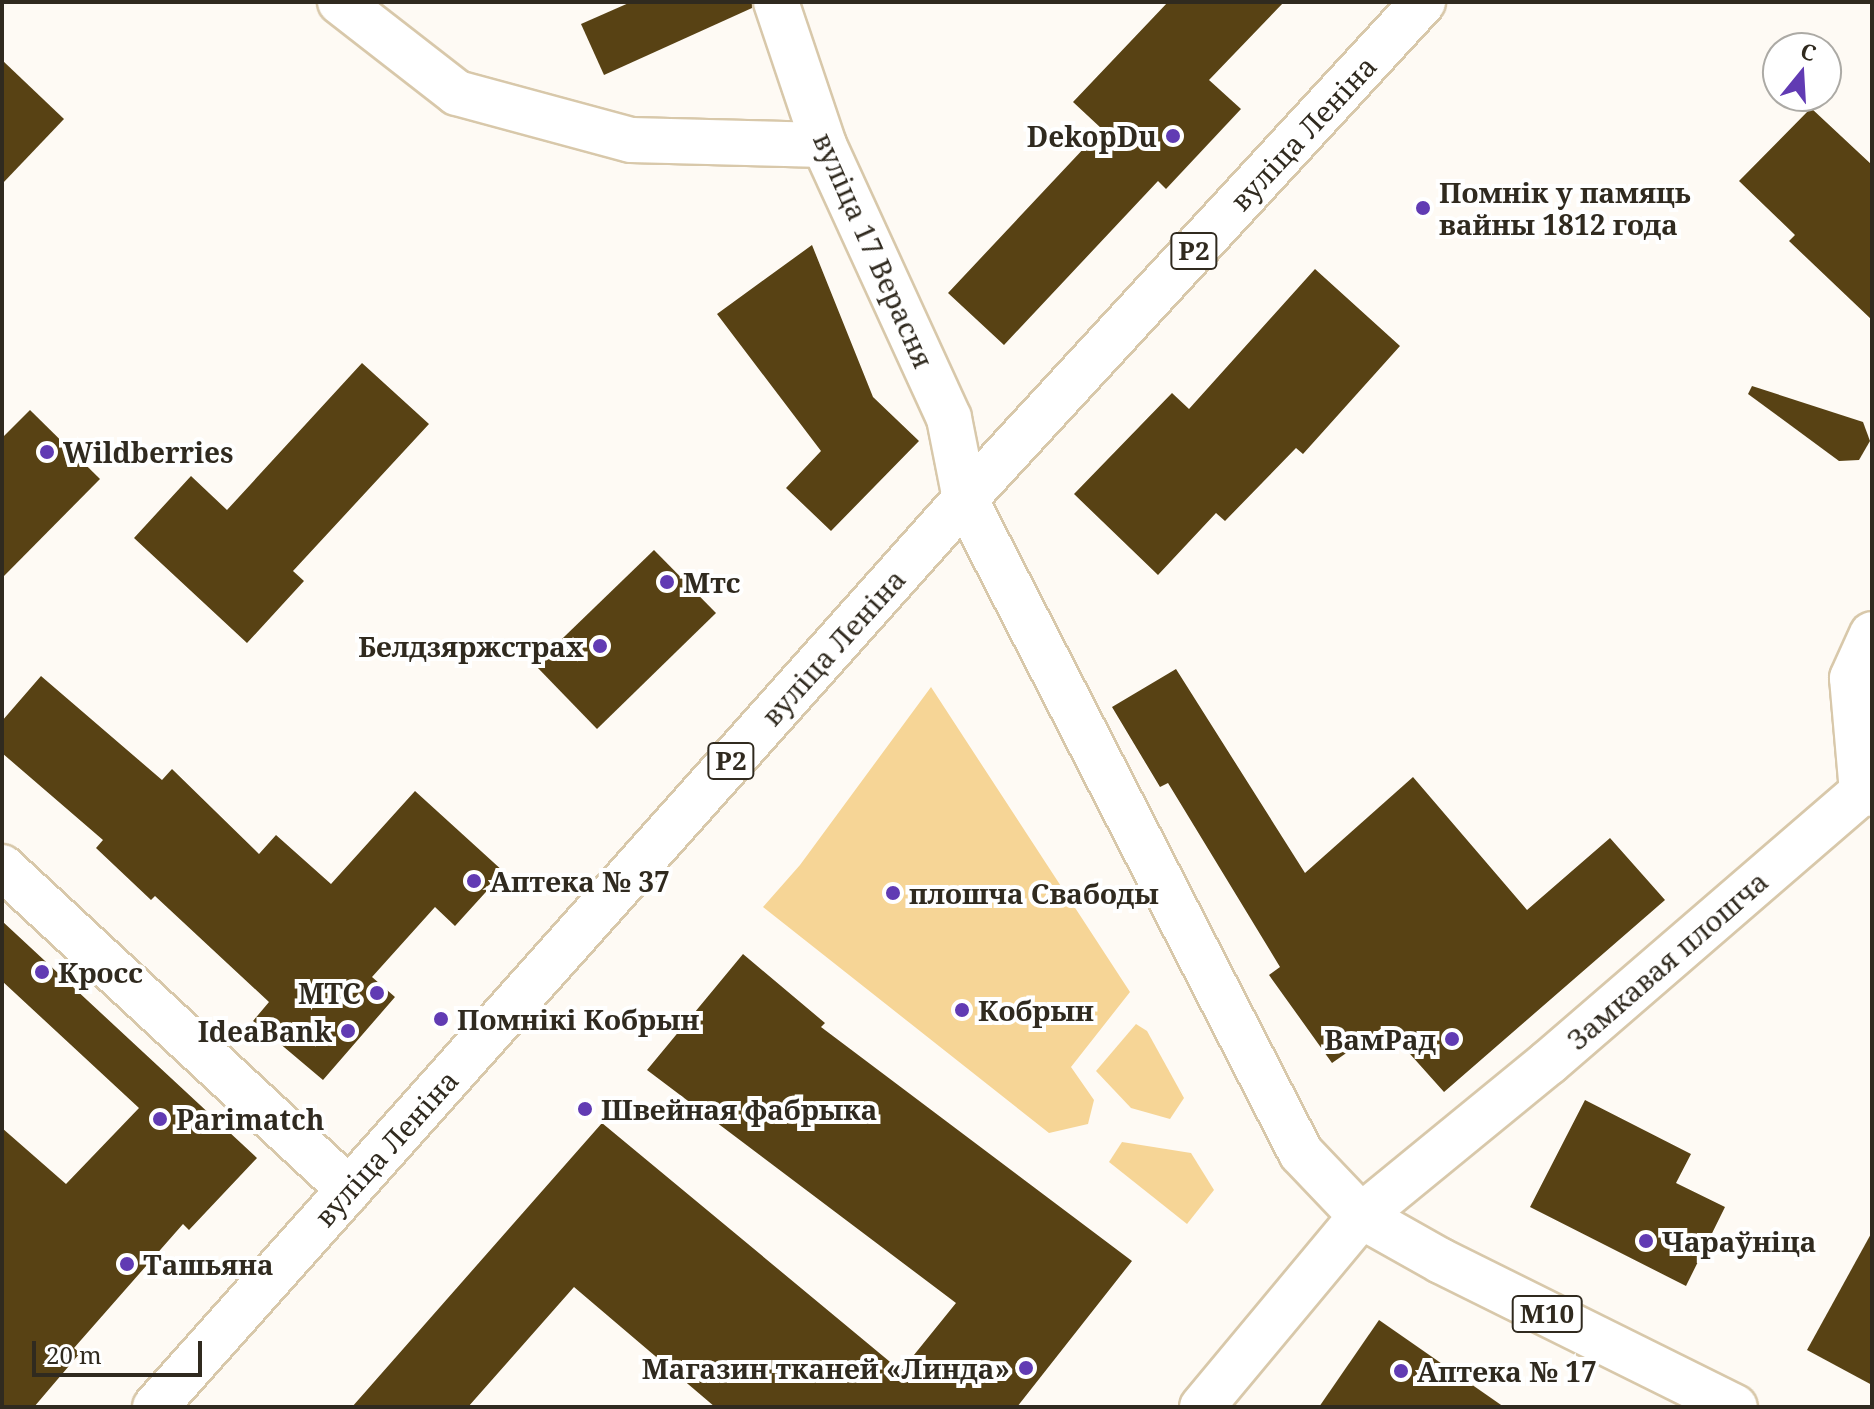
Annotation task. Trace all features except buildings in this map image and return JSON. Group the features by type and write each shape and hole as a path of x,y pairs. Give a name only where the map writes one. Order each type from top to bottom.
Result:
{"main road":[{"path":"340,2 457,93 631,140 824,145"},
{"name":"вуліца 17 Верасня","path":"776,2 824,145 949,418 965,499"},
{"name":"вуліца Леніна","path":"155,1407 965,499 1423,2"},
{"name":"М10","path":"965,499 1301,1153 1361,1216 1441,1261 1735,1407"},
{"name":"Замкавая плошча","path":"1361,1216 1867,793 1852,678 1872,634"},
{"path":"2,867 349,1190"},
{"path":"1202,1407 1361,1216"}],"shaded area":[{"path":"931,687 1130,992 1071,1067 1094,1100 1088,1124 1049,1133 763,907 800,865"},
{"path":"1136,1024 1147,1031 1184,1098 1170,1119 1131,1108 1096,1071"},
{"path":"1122,1142 1191,1153 1214,1190 1187,1224 1109,1162"}],"place":[{"name":"DekopDu","path":"1173,136"},
{"name":"Помнік у памяць вайны 1812 года","path":"1423,208"},
{"name":"Wildberries","path":"47,452"},
{"name":"Мтс","path":"667,582"},
{"name":"Белдзяржстрах","path":"600,646"},
{"name":"Аптека № 37","path":"474,881"},
{"name":"плошча Свабоды","path":"893,893"},
{"name":"Кросс","path":"42,972"},
{"name":"MTC","path":"377,993"},
{"name":"Кобрын","path":"962,1010"},
{"name":"Помнікі Кобрын","path":"441,1019"},
{"name":"IdeaBank","path":"348,1031"},
{"name":"ВамРад","path":"1452,1039"},
{"name":"Швейная фабрыка","path":"585,1109"},
{"name":"Parimatch","path":"160,1119"},
{"name":"Чараўніца","path":"1646,1241"},
{"name":"Ташьяна","path":"127,1264"},
{"name":"Магазин тканей «Линда»","path":"1026,1368"},
{"name":"Аптека № 17","path":"1401,1371"}]}
